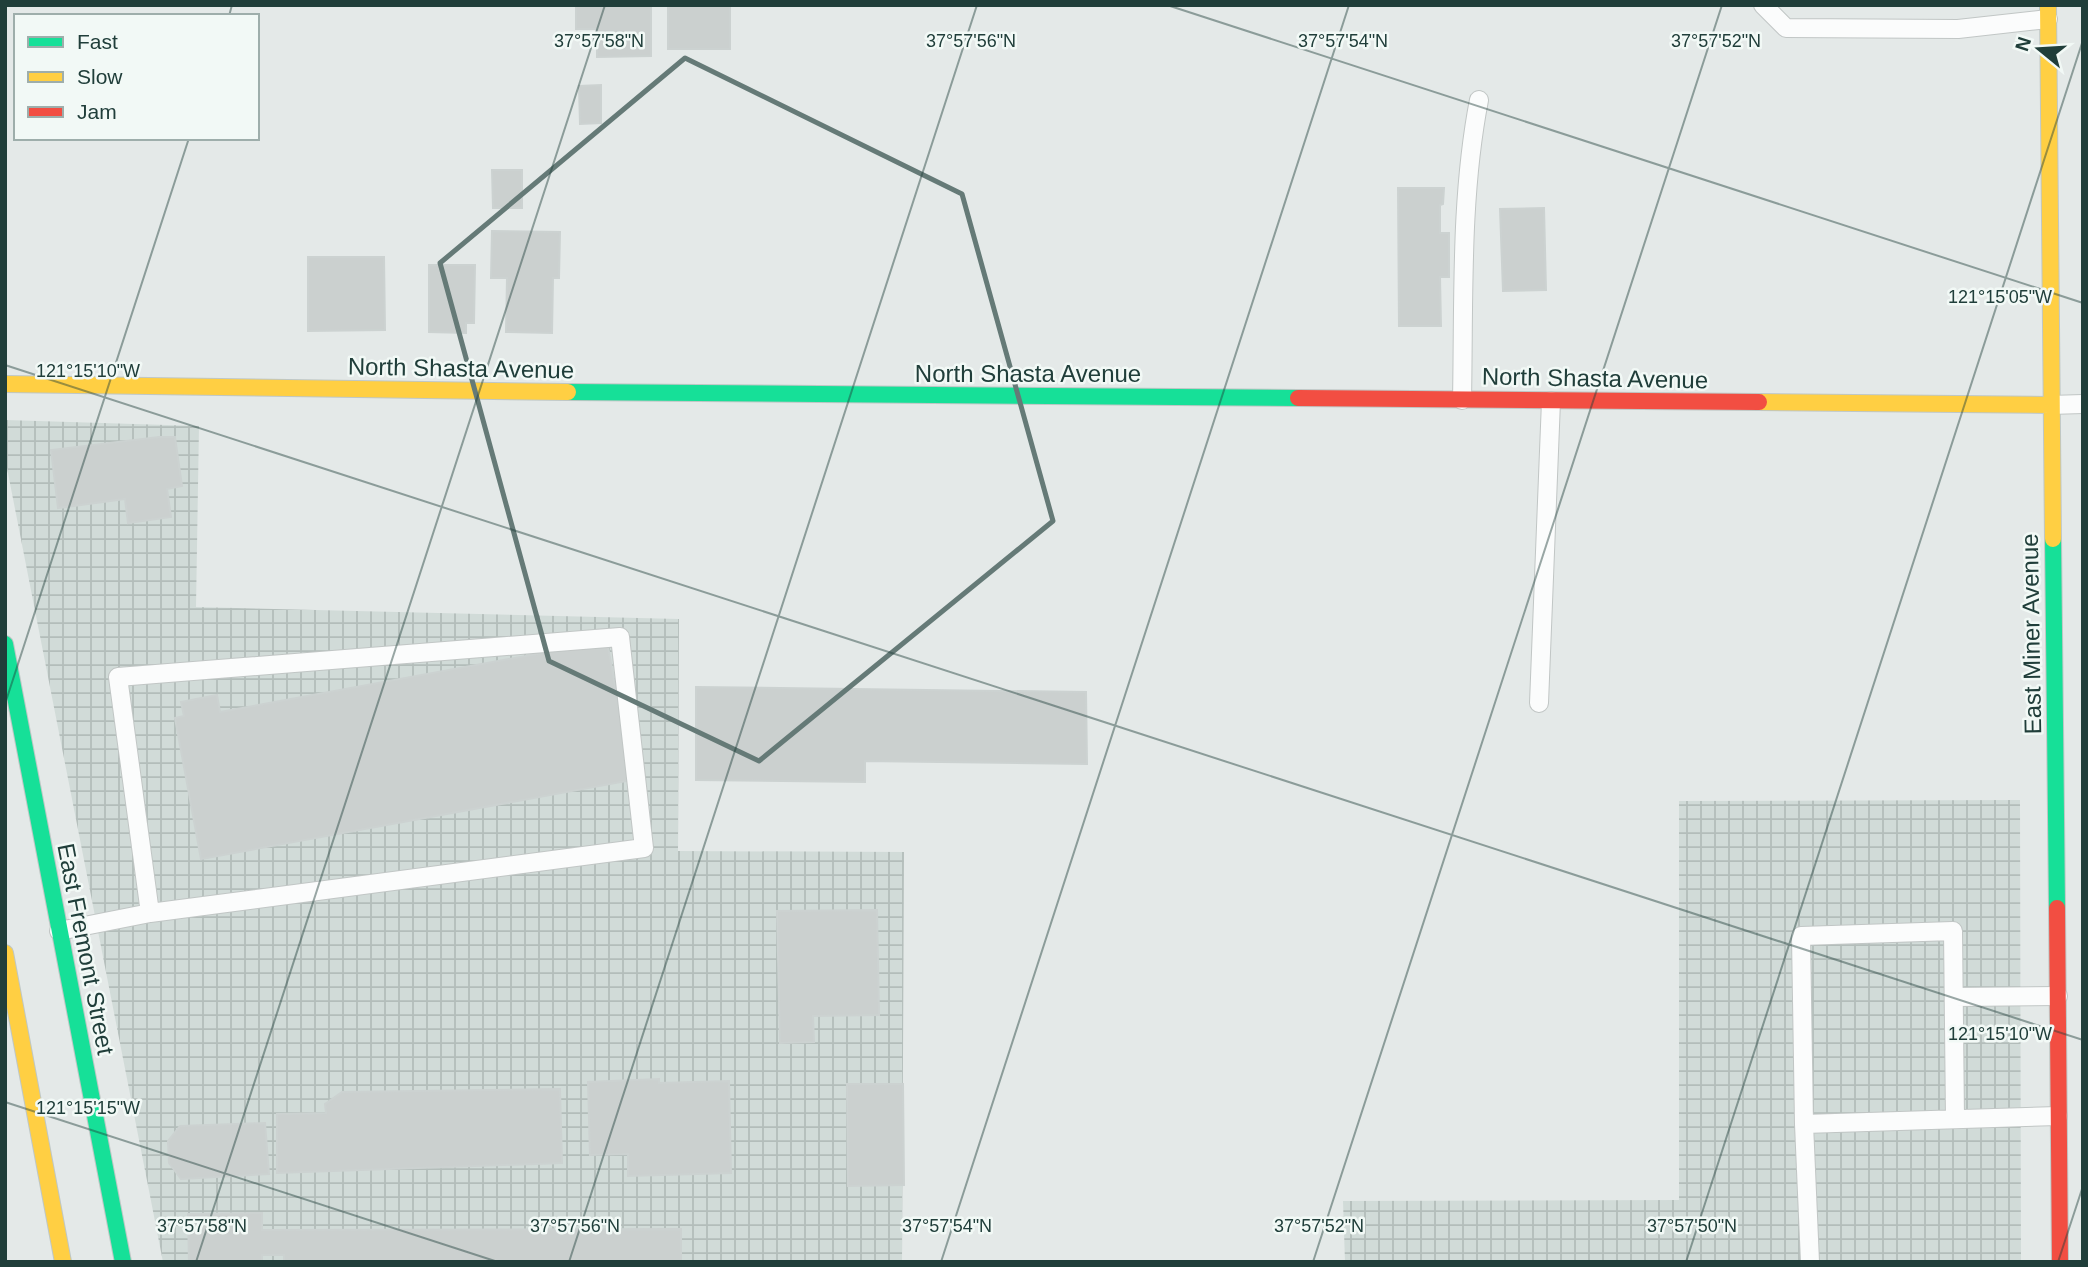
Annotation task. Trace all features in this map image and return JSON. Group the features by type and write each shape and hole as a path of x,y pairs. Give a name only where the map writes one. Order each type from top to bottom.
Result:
{"street":[{"name":"East Miner Avenue","path":"2048,12 2060,1262"},
{"name":"North Shasta Avenue","path":"5,384 369,390 2050,405"},
{"name":"East Fremont Street","path":"5,644 123,1262"},
{"path":"5,953 12,1030 63,1262"}],"lane":[{"path":"1763,5 1786,28 1958,29 2048,12"},
{"path":"1462,400 1465,215 1472,137 1479,100"},
{"path":"1539,703 1551,401"},
{"path":"2050,405 2083,404"},
{"path":"59,931 150,913 644,848 620,637 118,677 150,913"},
{"path":"1810,1262 1804,1124 1801,936 1953,930 1955,1119"},
{"path":"1954,997 2058,996"},
{"path":"1804,1124 2058,1116"}],"highlighted area":[{"path":"685,58 962,194 1053,521 759,761 549,661 440,263"}],"shaded area":[{"path":"5,420 199,426 196,607 679,619 678,851 904,852 902,1262 163,1262 5,458"},
{"path":"2020,800 2021,1262 1345,1262 1343,1201 1679,1200 1679,801"}],"building":[{"path":"576,5 651,5 651,56 597,57 597,29 576,29"},
{"path":"668,5 730,5 730,49 668,49"},
{"path":"601,85 601,123 580,124 579,86"},
{"path":"492,170 522,170 522,208 493,208"},
{"path":"1398,188 1444,188 1443,204 1440,205 1440,233 1449,233 1449,277 1440,277 1441,326 1399,326"},
{"path":"1544,208 1546,290 1503,291 1500,209"},
{"path":"492,231 560,232 559,278 553,278 552,333 506,332 507,278 491,278"},
{"path":"308,257 384,257 385,330 308,331"},
{"path":"429,265 475,265 474,323 466,323 466,333 429,332"},
{"path":"175,437 182,486 167,489 171,517 128,523 125,499 58,508 51,450"},
{"path":"607,641 632,780 201,859 175,718 184,716 181,702 217,695 220,712"},
{"path":"696,687 1086,692 1087,764 865,761 865,782 696,780"},
{"path":"877,910 879,1015 813,1016 814,1042 780,1043 777,911"},
{"path":"659,1079 659,1083 729,1081 731,1173 628,1176 628,1154 590,1155 588,1082"},
{"path":"847,1084 903,1084 904,1185 848,1186"},
{"path":"560,1089 562,1163 277,1173 277,1114 326,1113 325,1104 342,1092"},
{"path":"265,1123 269,1174 181,1179 169,1163 168,1141 180,1126"},
{"path":"262,1213 262,1230 681,1229 681,1262 284,1262 284,1255 262,1255 262,1262 189,1262 188,1214"}],"traffic: fast":[{"path":"568,392 1298,398"},
{"path":"2053,539 2057,908"},
{"path":"5,644 123,1262"}],"traffic: slow":[{"path":"2048,5 2053,539"},
{"path":"5,384 568,392"},
{"path":"1759,402 2050,405"},
{"path":"5,953 63,1262"}],"traffic: jam":[{"path":"1298,398 1759,402"},
{"path":"2057,908 2060,1262"}]}
